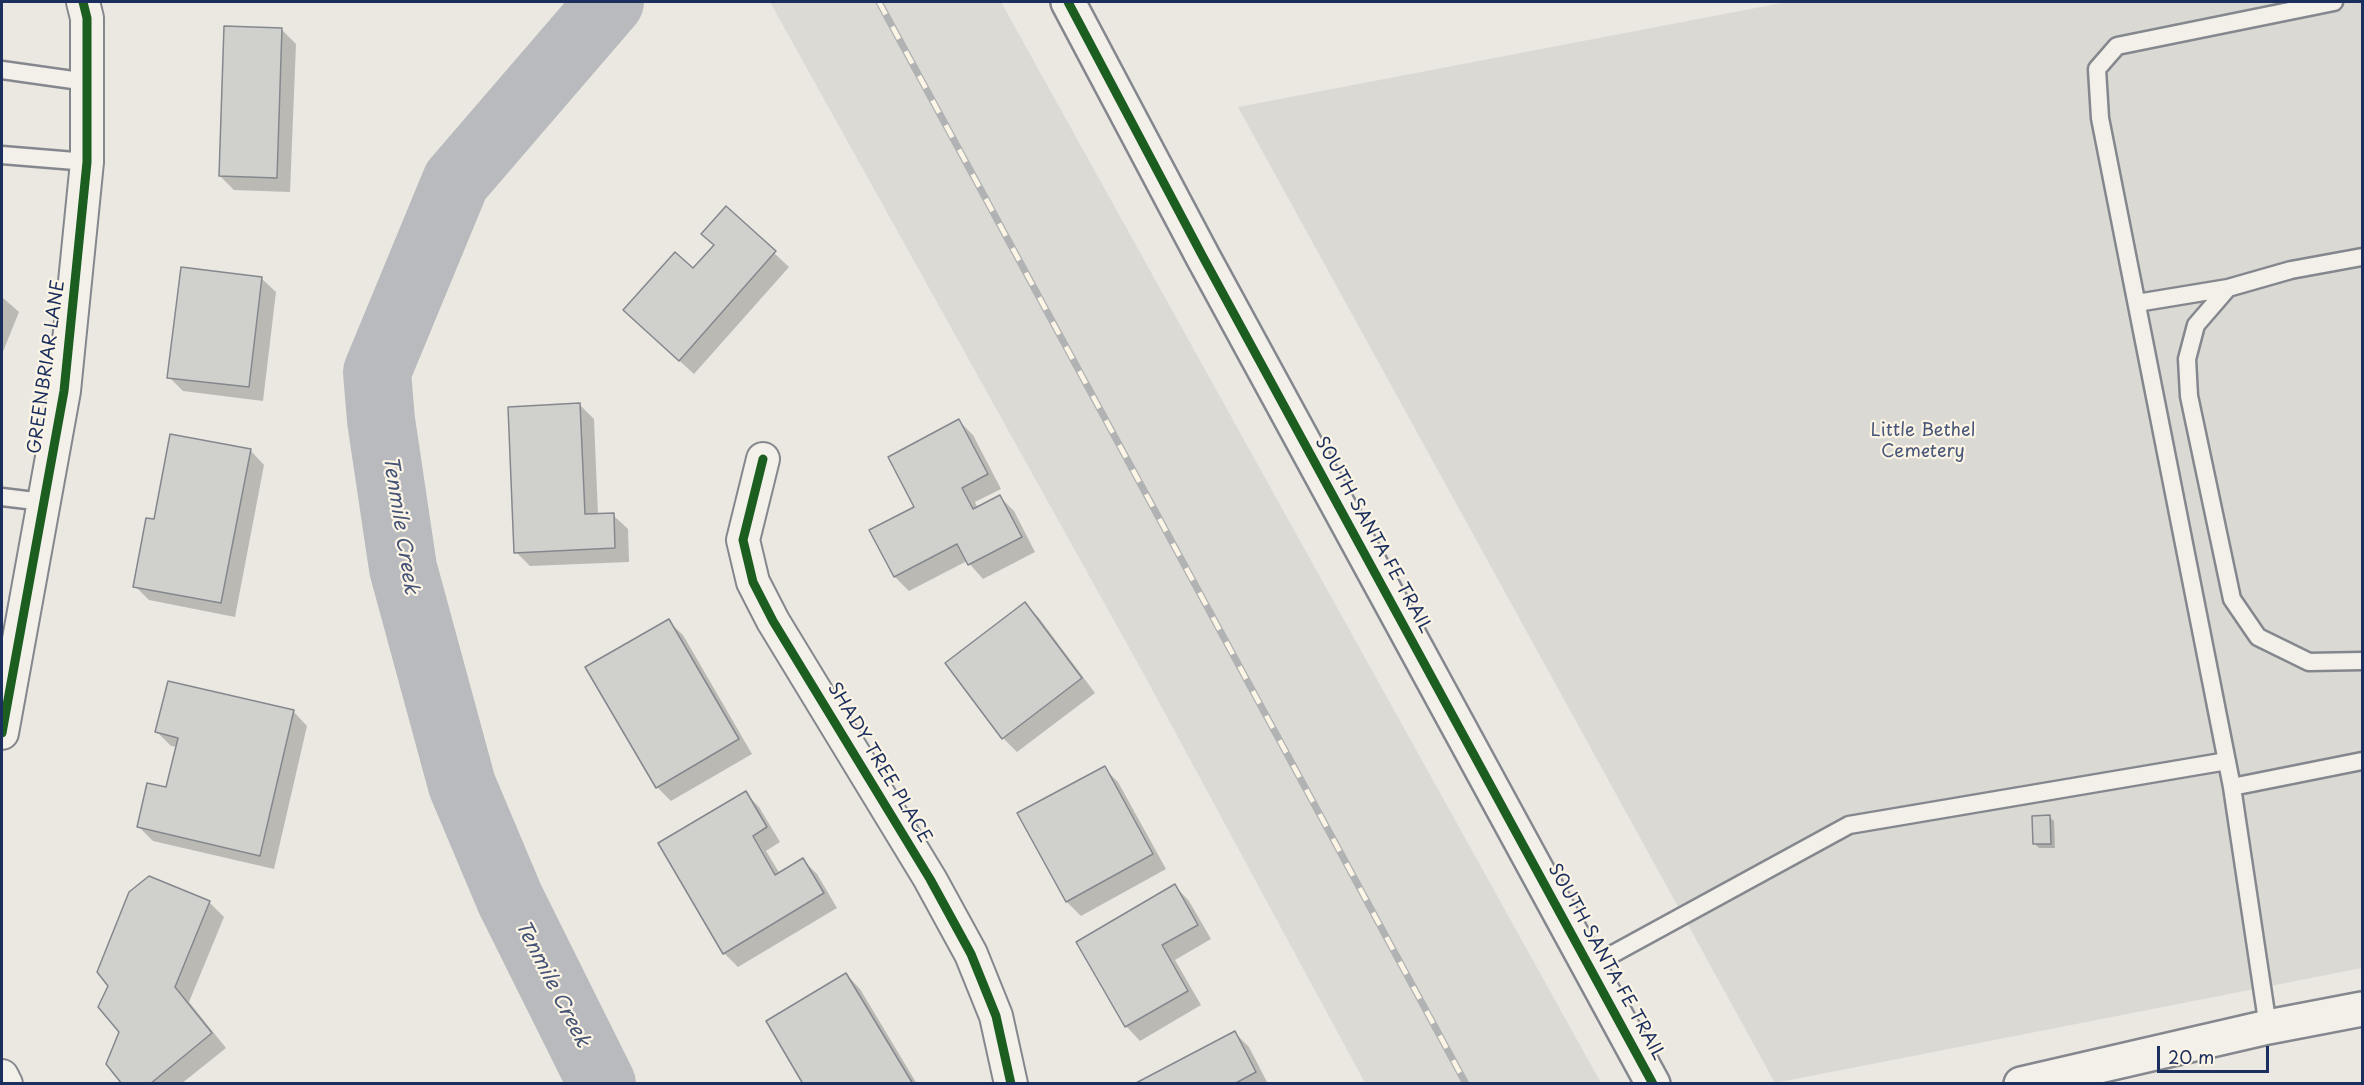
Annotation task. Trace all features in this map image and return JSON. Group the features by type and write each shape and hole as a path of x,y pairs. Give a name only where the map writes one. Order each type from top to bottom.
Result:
{"street":[{"name":"GREENBRIAR LANE","path":"2,733 64,391 87,162 87,18 82,2"},
{"name":"SOUTH SANTA FE TRAIL","path":"1068,2 1203,257 1653,1083"},
{"name":"SHADY TREE PLACE","path":"763,459 749,507 743,540 753,582 773,621 930,879 971,954 996,1016 1011,1083"},
{"path":"2021,1083 2268,1027 2362,1009"},
{"path":"2,1076 6,1083"}],"lane":[{"path":"2268,1027 2232,787 2100,118 2097,69 2117,46 2334,2"},
{"path":"2,70 87,82"},
{"path":"2,155 87,162"},
{"path":"2136,303 2228,288 2291,270 2362,257"},
{"path":"2228,288 2196,325 2187,359 2189,396 2232,599 2258,637 2309,662 2362,661"},
{"path":"2,497 43,502"},
{"path":"1589,967 1849,825 2227,761"},
{"path":"2232,787 2362,761"}],"shaded area":[{"path":"770,2 1001,2 1601,1083 1365,1083 1147,680"}],"green space":[{"name":"Little Bethel Cemetery","path":"1787,2 2362,2 2362,968 1775,1083 1238,107"}],"building":[{"path":"224,26 282,28 277,178 219,176"},
{"path":"726,206 776,251 679,361 623,310 675,252 693,268 714,245 701,234"},
{"path":"181,267 262,277 249,387 167,378"},
{"path":"580,403 585,514 614,513 615,548 514,553 508,407"},
{"path":"959,419 988,474 962,488 973,509 1000,495 1022,537 968,565 957,544 894,577 869,530 914,507 888,457"},
{"path":"170,434 251,449 221,603 133,587 146,518 154,519"},
{"path":"1025,602 1082,678 1002,739 945,663"},
{"path":"669,619 739,739 656,788 585,667"},
{"path":"168,681 294,710 260,856 137,827 147,783 166,787 178,738 155,732"},
{"path":"1105,766 1153,854 1066,902 1017,813"},
{"path":"746,791 767,827 753,836 775,875 803,858 824,893 723,954 658,843"},
{"path":"2050,815 2051,844 2033,844 2032,816"},
{"path":"149,876 210,901 175,987 212,1033 150,1084 122,1084 106,1064 119,1032 98,1007 108,986 97,972 129,892"},
{"path":"1175,884 1198,925 1162,945 1188,991 1125,1027 1076,942"},
{"path":"846,973 913,1084 803,1084 766,1021"},
{"path":"1235,1031 1256,1072 1234,1084 1134,1084"}],"waterway":[{"name":"Tenmile Creek","path":"602,1084 510,899 462,785 403,568 381,420 377,372 456,181 610,2"}],"railway":[{"path":"879,2 1466,1084"}],"cycle path":[{"path":"2,733 64,391 87,162 87,18 83,2"},
{"path":"1068,2 1203,257 1653,1084"},
{"path":"763,459 743,540 753,582 773,621 930,879 971,954 996,1016 1011,1084"}]}
